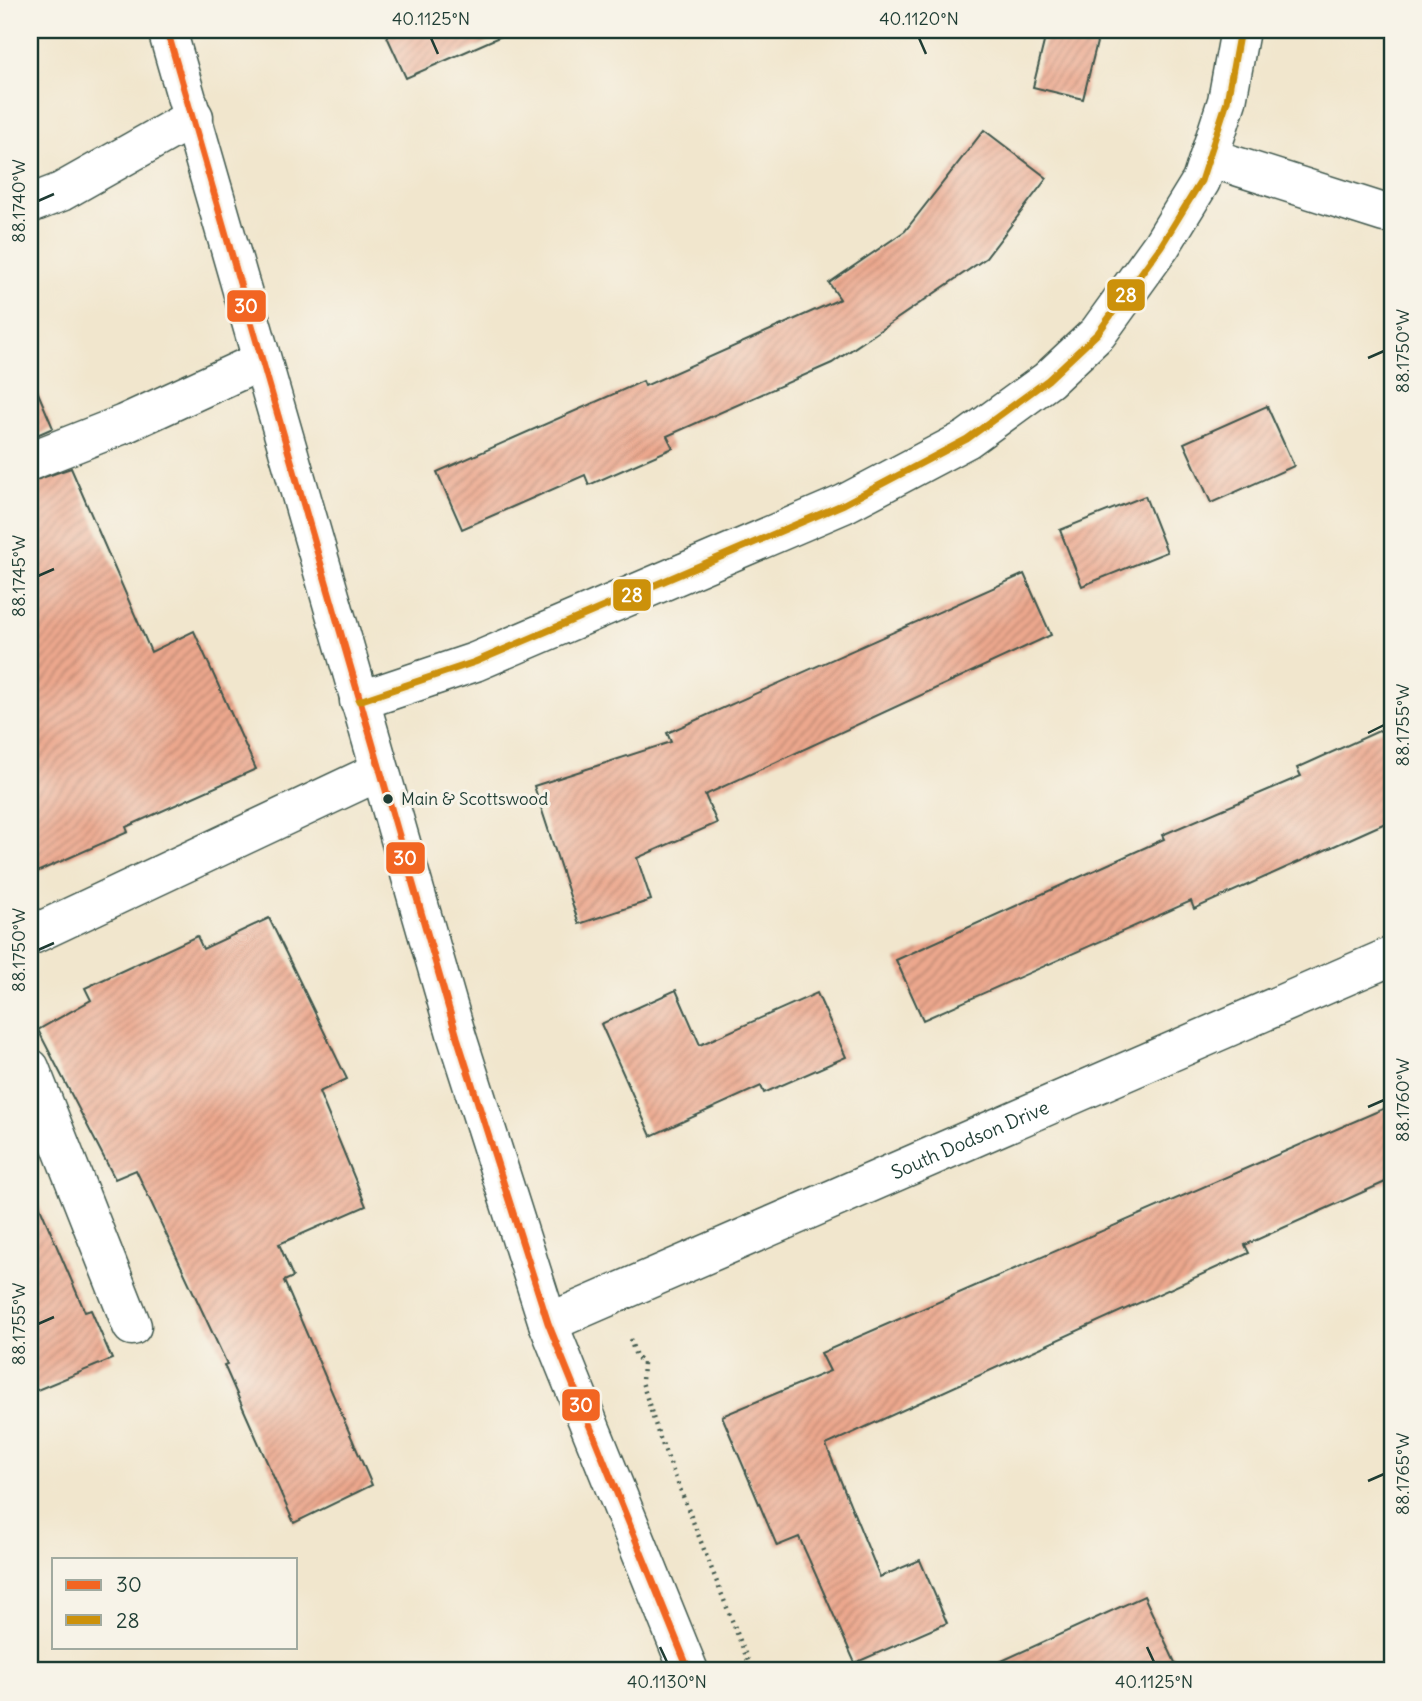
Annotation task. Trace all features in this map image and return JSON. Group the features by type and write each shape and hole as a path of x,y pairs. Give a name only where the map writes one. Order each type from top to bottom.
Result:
{"street":[{"path":"167,30 457,1037 548,1323 689,1671"},
{"path":"359,701 475,662 844,504 967,439 1048,380 1098,333 1161,246 1201,181 1212,158 1227,101 1240,30"},
{"path":"30,204 61,192 194,117"},
{"path":"1212,158 1384,213"},
{"path":"30,461 124,424 261,361"},
{"path":"30,936 380,771"},
{"name":"South Dodson Drive","path":"548,1323 1392,956"},
{"path":"30,1068 132,1325"}],"path":[{"path":"636,1356 643,1363 642,1382 658,1433 752,1671"}],"building":[{"path":"384,30 515,30 406,78"},
{"path":"1047,30 1100,30 1083,99 1033,87"},
{"path":"984,130 1047,178 986,258 832,363 667,436 673,448 589,485 585,475 462,529 437,472 643,381 645,386 840,299 829,283 905,231"},
{"path":"30,374 53,428 30,438"},
{"path":"1267,406 1294,466 1211,503 1184,443"},
{"path":"71,468 151,652 194,631 256,769 126,827 128,832 30,875 30,482"},
{"path":"1145,496 1167,552 1082,586 1060,530"},
{"path":"1024,574 1051,635 705,795 717,823 637,858 651,900 579,924 534,786 671,742 667,733"},
{"path":"1392,725 1392,820 1194,909 1191,901 923,1020 896,960 1164,839 1162,835 1301,776 1297,768"},
{"path":"269,918 347,1079 319,1092 366,1206 279,1244 293,1277 284,1281 372,1485 294,1523 224,1365 227,1364 136,1170 115,1179 38,1030 91,1000 85,988 197,936 203,949"},
{"path":"676,990 700,1045 817,993 846,1057 764,1093 761,1086 651,1136 601,1024"},
{"path":"1392,1105 1392,1179 1245,1245 1249,1253 826,1445 880,1577 920,1560 947,1623 855,1663 799,1537 777,1546 722,1416 830,1371 821,1353"},
{"path":"30,1184 85,1312 91,1310 112,1359 30,1393"},
{"path":"1144,1596 1179,1671 980,1671"}],"transit line":[{"name":"30","path":"167,30 457,1037 548,1323 689,1671"},
{"name":"28","path":"359,701 475,662 844,504 967,439 1048,380 1098,333 1161,246 1201,181 1227,101 1240,30"}],"place":[{"name":"Main & Scottswood","path":"388,799"}]}
